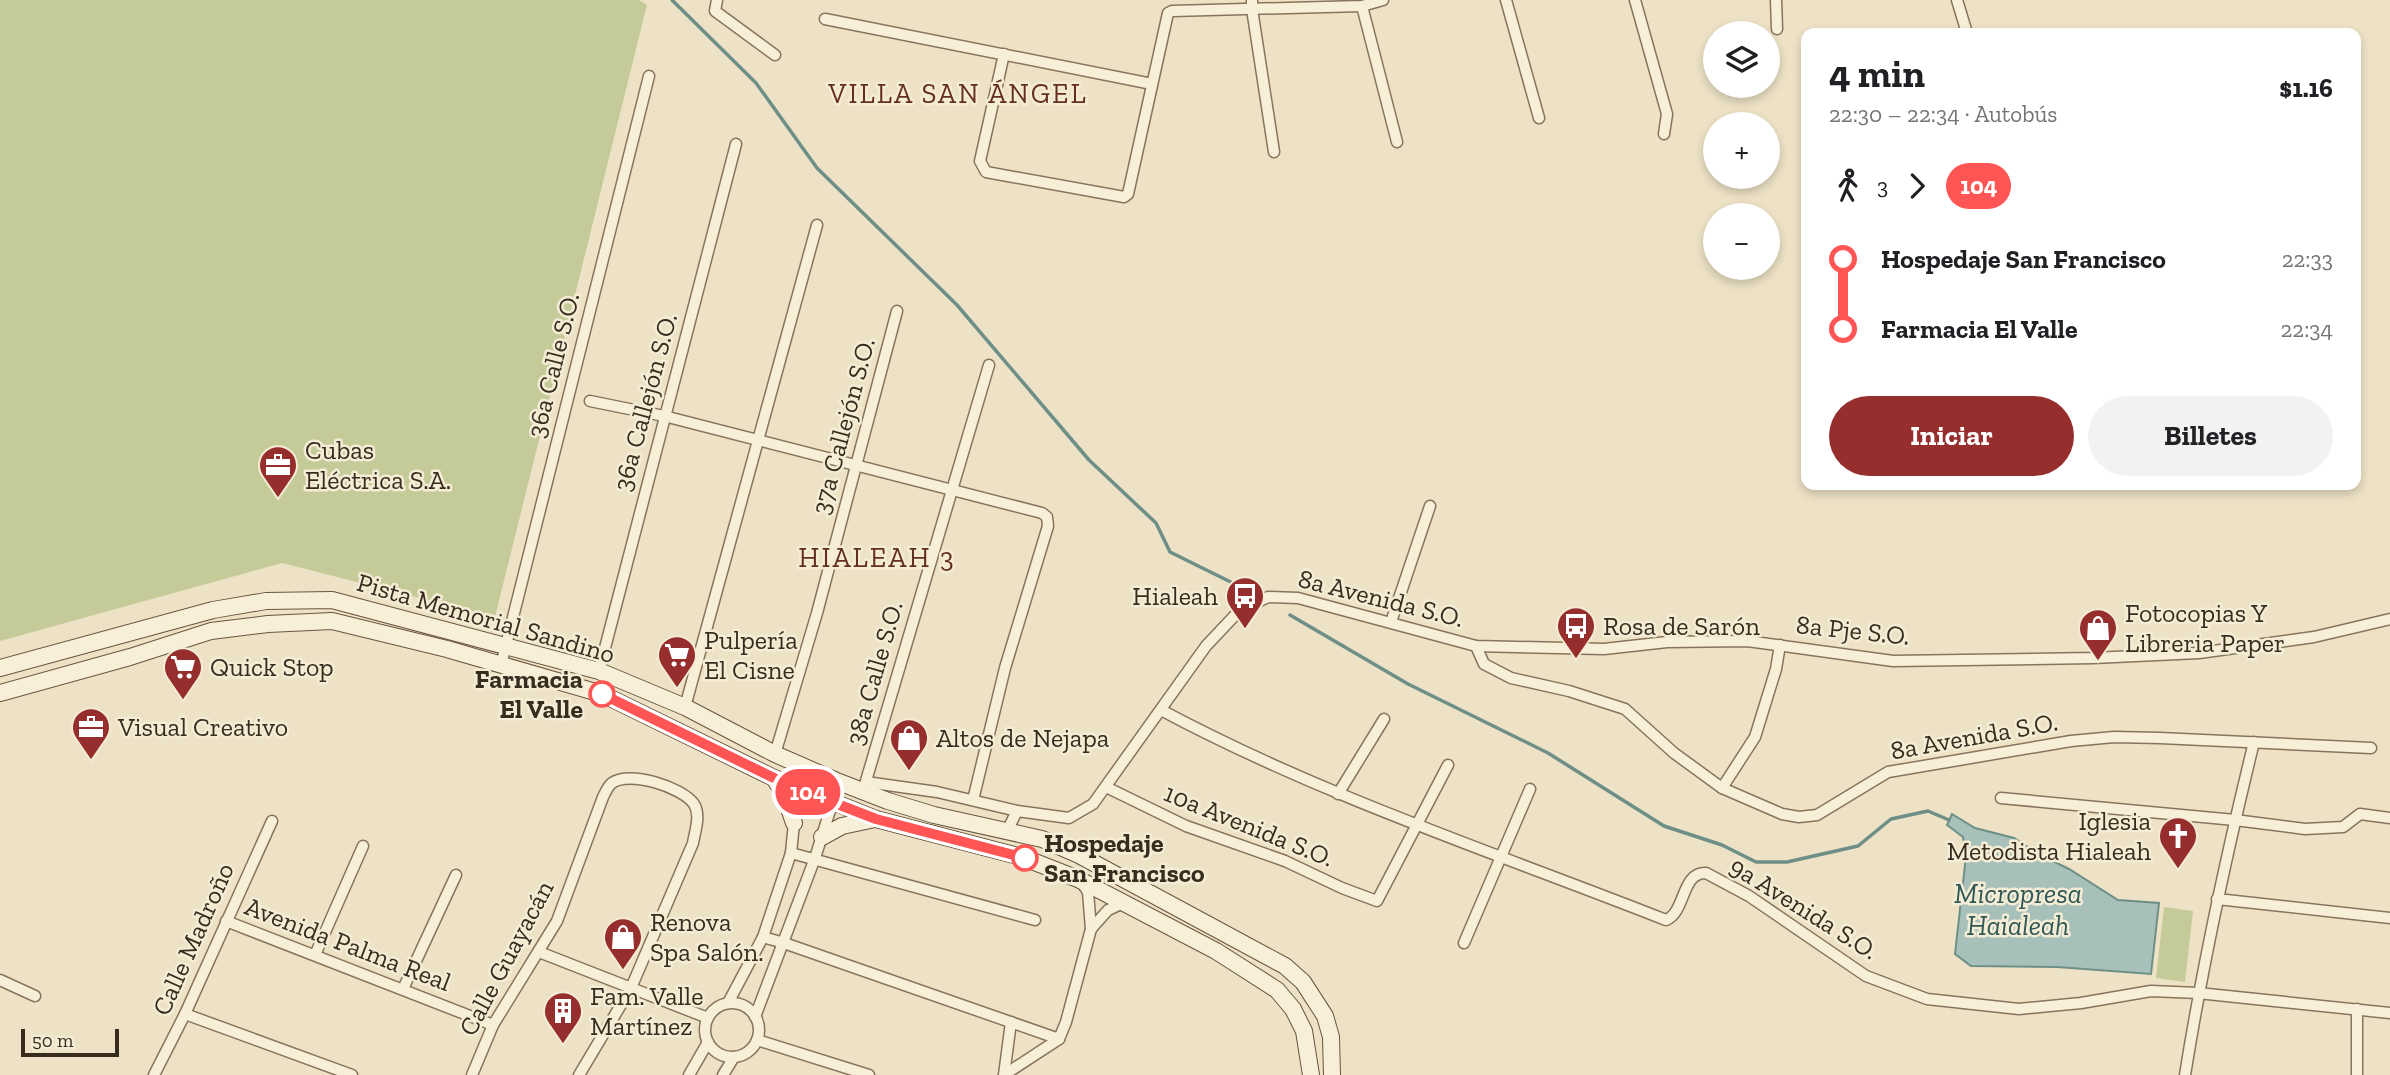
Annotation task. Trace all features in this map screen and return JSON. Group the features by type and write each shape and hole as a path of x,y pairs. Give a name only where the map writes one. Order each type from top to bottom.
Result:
{"main road":[{"name":"Pista Memorial Sandino","path":"5,667 212,610 266,601 332,600 599,671 685,707 809,771 839,782 865,786 934,815 1042,839 1079,855 1285,966 1303,982 1325,1016 1331,1037 1332,1075"},
{"name":"Pista Memorial Sandino","path":"0,693 130,657 211,631 268,624 332,621 447,649 601,694 774,778 876,819 1037,862 1079,879 1216,951 1277,990 1293,1009 1304,1031 1311,1075"},
{"path":"5,667 27,668 60,662 77,670 79,660 84,655 117,644 125,635"},
{"path":"774,778 784,794 794,823"},
{"path":"822,837 842,826 876,819"},
{"path":"944,837 964,834 998,841 1007,831"}],"street":[{"path":"717,0 715,11 775,55"},
{"path":"1003,54 980,161 986,172 1124,197 1128,194 1167,13 1252,4 1362,6 1383,0"},
{"path":"1506,0 1539,118"},
{"path":"1635,0 1667,114 1664,134"},
{"path":"1776,0 1777,21"},
{"path":"1957,0 1965,28"},
{"path":"1252,4 1274,152"},
{"path":"1362,6 1397,142"},
{"path":"825,19 1152,83"},
{"name":"36a Calle S.O.","path":"500,665 649,76"},
{"name":"36a Callejón S.O.","path":"599,671 736,144"},
{"path":"685,707 817,225"},
{"name":"37a Callejón S.O.","path":"775,754 817,613 897,311"},
{"name":"38a Calle S.O.","path":"865,786 989,365"},
{"path":"590,401 664,416 951,489 1042,513 1047,517 1048,526 1005,668 972,800"},
{"path":"1391,622 1430,506"},
{"name":"8a Avenida S.O.","path":"1161,710 1206,646 1239,611 1268,597 1298,598 1476,646 1485,664 1511,678 1569,691 1625,709 1674,752 1722,788 1782,814 1799,817 1817,815 1888,772 2071,741 2114,737 2371,748"},
{"name":"8a Pje S.O.","path":"1476,646 1604,649 1667,642 1747,641 1893,661 2093,658 2199,653 2314,637 2390,619"},
{"path":"1722,788 1755,737 1776,669 1780,645"},
{"path":"865,786 972,800 1017,811 1069,818 1093,804 1161,710 1197,730 1338,794 1502,856"},
{"path":"1338,794 1384,719"},
{"path":"2185,1075 2217,899 2254,742"},
{"path":"1415,824 1448,765"},
{"path":"728,1003 763,937 791,853 794,823 809,771"},
{"name":"Calle Guayacán","path":"472,1075 493,1025 556,921 603,797 610,784 626,778 658,782 689,800 695,805 697,820 693,842 631,988"},
{"path":"755,1017 815,858 839,782"},
{"name":"10a Avenida S.O.","path":"1106,787 1186,826 1285,861 1377,901 1415,824"},
{"path":"1464,943 1530,789"},
{"path":"2001,798 2305,829 2343,827 2360,814 2390,818"},
{"path":"1007,831 1017,811"},
{"name":"Calle Madroño","path":"154,1075 185,1014 272,821"},
{"path":"315,956 363,846"},
{"path":"791,853 1035,920"},
{"name":"9a Avenida S.O.","path":"1502,856 1666,920 1676,913 1695,876 1706,873 1749,896 1866,976 1927,999 2019,1009 2081,1003 2151,991 2198,993"},
{"path":"403,989 456,875"},
{"path":"1004,1075 1059,1039 1066,1022 1091,929 1088,892 1079,879"},
{"path":"2217,899 2390,918"},
{"path":"1091,929 1108,910 1123,903"},
{"name":"Avenida Palma Real","path":"226,921 493,1025"},
{"path":"763,937 1059,1039"},
{"path":"539,952 708,1018"},
{"path":"0,981 35,996"},
{"path":"579,1075 631,988"},
{"path":"2198,993 2390,1013"},
{"path":"689,1075 708,1042 708,1018 720,1006 728,1003 744,1006 755,1017 758,1024 757,1040 748,1051 734,1057 723,1075"},
{"path":"2357,1010 2357,1075"},
{"path":"185,1014 352,1075"},
{"path":"1004,1075 1011,1022"},
{"path":"757,1040 869,1075"},
{"path":"708,1042 719,1053 734,1057"},
{"path":"825,1075 832,1063"}],"green space":[{"path":"0,0 639,0 647,5 495,617 282,563 0,641"},
{"path":"2164,907 2193,911 2185,982 2156,978"}],"water":[{"name":"Micropresa Haialeah","path":"1952,814 1975,828 2014,838 2118,900 2159,903 2151,974 2057,967 1971,966 1955,954 1966,856 1963,837 1947,825"}],"waterway":[{"path":"672,0 756,83 817,168 957,305 1089,460 1156,523 1170,552 1261,597"},
{"path":"1290,615 1408,684 1548,753 1664,826 1722,845 1756,862 1787,862 1858,846 1891,819 1928,811 1949,820"}],"bus line":[{"name":"104","path":"602,694 774,778 832,802 876,819 1025,858"}],"place":[{"name":"Cubas Eléctrica S.A.","path":"278,499"},
{"name":"Hialeah","path":"1245,630"},
{"name":"Rosa de Sarón","path":"1576,660"},
{"name":"Fotocopias Y Libreria Paper","path":"2098,662"},
{"name":"Pulpería El Cisne","path":"677,689"},
{"name":"Farmacia El Valle","path":"602,694"},
{"name":"Quick Stop","path":"183,701"},
{"name":"Visual Creativo","path":"91,761"},
{"name":"Altos de Nejapa","path":"909,772"},
{"name":"Hospedaje San Francisco","path":"1025,858"},
{"name":"Iglesia Metodista Hialeah","path":"2178,870"},
{"name":"Renova Spa Salón.","path":"623,971"},
{"name":"Fam. Valle Martínez","path":"563,1045"}],"district":[{"name":"VILLA SAN ÁNGEL","path":"958,93"},
{"name":"HIALEAH 3","path":"877,557"}]}
